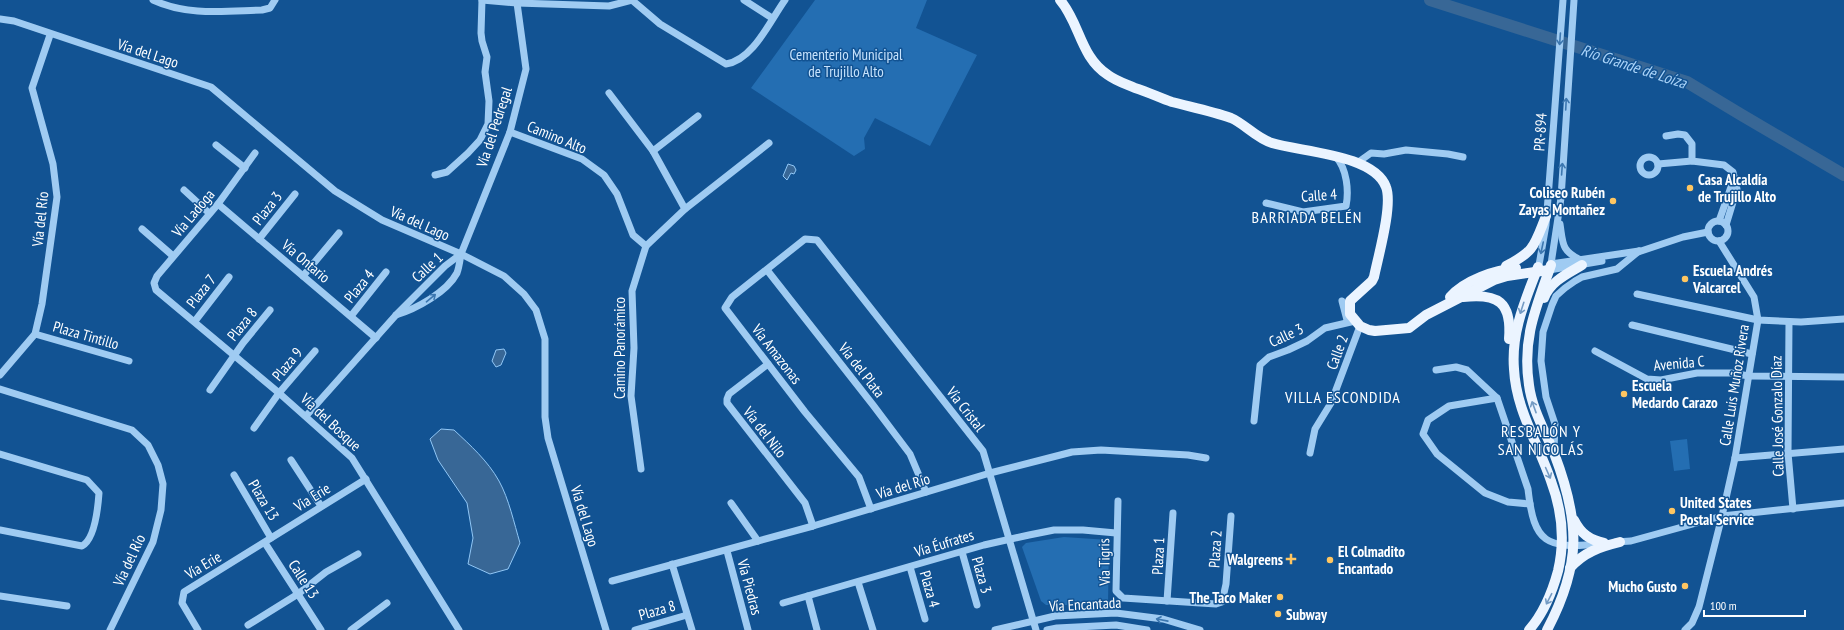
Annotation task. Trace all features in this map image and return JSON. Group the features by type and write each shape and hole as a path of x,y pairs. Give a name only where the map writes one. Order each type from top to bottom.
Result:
{"main road":[{"path":"1060,0 1074,22 1081,41 1090,58 1108,76 1171,101 1232,118 1262,139 1272,143 1336,157 1371,168 1377,173 1385,183 1388,197 1386,214 1372,281 1350,301 1349,310 1354,323 1375,331 1408,328 1426,315 1501,277 1537,268"},
{"path":"1441,307 1453,293 1477,278 1501,270 1529,253 1535,244 1546,216"},
{"path":"1533,316 1539,311 1551,286 1582,262"},
{"path":"1501,270 1550,267 1533,316 1528,342 1529,385 1535,408 1568,493 1573,517 1574,546 1563,595 1547,630"},
{"path":"1529,630 1539,618 1551,595 1562,545 1560,514 1555,492 1523,416 1518,400 1514,370 1514,345 1517,326 1537,268"},
{"path":"1457,298 1487,296 1494,298 1505,309 1509,318 1509,362 1514,370"},
{"path":"1573,517 1583,534 1592,540 1604,543"},
{"path":"1570,568 1579,558 1588,552 1620,542"}],"street":[{"path":"153,0 167,3 192,12 262,10 270,8 275,0"},
{"path":"435,175 447,172 468,153 480,140 488,124 489,101 485,72 487,57 481,33 482,0 517,3 609,6 632,0 660,24 726,64 733,63 758,43 772,18 785,0"},
{"path":"744,0 772,18"},
{"name":"PR-894","path":"1537,268 1545,236 1563,0"},
{"name":"PR-894","path":"1550,267 1559,219 1574,0"},
{"name":"Vía del Pedregal","path":"461,254 510,132 526,69 517,3"},
{"name":"Vía del Lago","path":"0,19 14,21 50,35 211,87 335,191 382,220 461,254 504,276 524,294 536,310 545,339 545,417 548,438 606,630"},
{"name":"Vía del Río","path":"0,375 35,334 42,304 57,196 53,164 32,88 50,35"},
{"path":"609,93 653,151 685,209"},
{"path":"653,151 698,116"},
{"name":"Camino Alto","path":"510,132 582,159 604,175 617,194 632,235 646,246"},
{"path":"1666,136 1685,134 1692,144 1692,161"},
{"name":"Camino Panorámico","path":"641,469 631,396 634,348 632,291 646,246 685,209 769,143"},
{"path":"216,145 245,168"},
{"path":"1357,163 1372,153 1384,154 1406,150 1463,157"},
{"name":"Vía Ladoga","path":"156,290 154,283 157,276 218,204 255,153"},
{"name":"Calle 4","path":"1266,203 1303,212 1346,206 1348,193 1344,170 1341,162 1336,157"},
{"path":"1658,164 1692,161 1724,165 1733,172 1737,189 1726,225 1728,228 1728,235 1720,241 1713,240 1708,232 1709,226 1712,223 1719,221 1726,225"},
{"path":"1719,221 1731,187 1735,183"},
{"path":"184,190 209,213"},
{"name":"Plaza 3","path":"259,239 295,194"},
{"name":"Vía Ontario","path":"218,204 376,338"},
{"path":"1559,219 1564,247 1572,256 1582,262"},
{"path":"142,229 173,256"},
{"path":"1550,267 1624,257 1683,237 1708,232"},
{"path":"303,276 339,233"},
{"name":"Vía Amazonas","path":"812,240 805,239 732,297 725,308 859,477 871,509"},
{"name":"Vía Cristal","path":"812,240 817,240 983,451 1036,630"},
{"name":"Calle Luis Muñoz Rivera","path":"1685,630 1692,623 1699,607 1722,516 1735,458 1758,320 1754,297 1720,241"},
{"path":"1554,454 1555,424 1546,397 1541,361 1543,332 1552,305 1556,296 1574,281 1582,277 1618,269 1639,251"},
{"name":"Calle 1","path":"306,416 396,315 445,266 461,254"},
{"name":"Calle 1","path":"396,315 422,306 450,282 457,272 461,254"},
{"name":"Vía del Plata","path":"767,270 873,404 910,454 926,492"},
{"name":"Plaza 4","path":"351,316 386,272"},
{"name":"Plaza 7","path":"194,321 229,277"},
{"name":"Vía del Bosque","path":"156,290 306,416 352,458 457,629"},
{"path":"1637,294 1758,320 1789,322 1844,319"},
{"path":"1342,301 1354,323"},
{"name":"Plaza 8","path":"210,390 234,355 270,310"},
{"name":"Calle José Gonzalo Díaz","path":"1789,322 1790,376 1788,453 1793,509"},
{"name":"Calle 3","path":"1254,421 1260,365 1269,357 1307,341 1325,328 1354,323"},
{"name":"Calle 2","path":"1310,453 1315,428 1331,403 1354,323"},
{"path":"1635,325 1752,354"},
{"name":"Plaza Tintillo","path":"35,334 129,361"},
{"name":"Plaza 9","path":"254,428 279,393 315,351"},
{"name":"Avenida C","path":"1595,351 1647,379 1661,380 1697,373 1731,373 1749,376 1844,377"},
{"name":"Vía del Nilo","path":"768,364 729,394 726,399 727,403 804,503 813,526"},
{"path":"1436,370 1456,367 1468,370 1497,398 1528,489 1530,504 1538,532 1544,538 1562,545 1574,546 1631,541 1722,516 1844,503"},
{"name":"Vía del Río","path":"0,389 132,430 148,446 158,465 163,484 161,510 153,542 110,630"},
{"path":"1497,398 1449,406 1428,420 1423,434 1437,454 1485,494 1508,502 1530,504"},
{"path":"1735,458 1844,449"},
{"name":"Vía del Río","path":"612,581 672,564 727,551 990,473 1072,452 1101,450 1188,455 1206,458"},
{"path":"0,454 87,480 99,493 98,509 91,535 87,543 82,546 0,530"},
{"path":"292,460 321,506"},
{"name":"Plaza 13","path":"234,475 271,538"},
{"name":"Via Erie","path":"271,538 366,479"},
{"name":"Vía Tigris","path":"1118,501 1116,534 1116,591 1123,598 1216,604"},
{"path":"731,503 758,541"},
{"name":"Plaza 1","path":"1167,601 1173,513"},
{"name":"Plaza 2","path":"1216,604 1222,602 1225,594 1231,516"},
{"name":"Vía Éufrates","path":"783,603 1008,539 1054,530 1083,530 1116,534"},
{"name":"Vía Erie","path":"198,630 182,603 184,592 271,538"},
{"name":"Calle 13","path":"265,543 321,630"},
{"name":"Vía Piedras","path":"727,551 748,630"},
{"name":"Plaza 3","path":"962,552 977,604"},
{"path":"248,625 298,594 326,572 358,554"},
{"path":"672,564 692,630"},
{"name":"Plaza 4","path":"910,567 925,619"},
{"path":"858,582 873,630"},
{"path":"0,596 67,606"},
{"path":"808,596 817,630"},
{"path":"351,630 387,603"},
{"name":"Vía Encantada","path":"995,630 1055,616 1116,613 1163,619 1200,630"},
{"name":"Plaza 8","path":"635,630 687,615"},
{"name":"Vía Encantada","path":"1047,630 1057,628 1116,625 1147,630"}],"green space":[{"name":"Cementerio Municipal de Trujillo Alto","path":"815,0 927,0 916,28 977,55 930,146 875,118 864,138 865,149 854,156 751,88"},
{"path":"1687,439 1690,469 1674,471 1670,441"},
{"path":"1064,537 1109,540 1108,605 1046,605 1041,601 1022,547 1026,543"}],"shaded area":[{"path":"788,164 794,166 796,170 794,174 791,173 787,180 783,176"},
{"path":"504,349 506,353 501,365 496,367 492,361 496,350"},
{"path":"441,429 454,430 466,441 490,467 503,488 520,543 508,569 490,574 468,564 473,538 467,503 438,460 430,439"}],"waterway":[{"name":"Río Grande de Loíza","path":"1430,0 1687,82 1844,175"}],"place":[{"name":"Casa Alcaldía de Trujillo Alto","path":"1690,188"},
{"name":"Coliseo Rubén Zayas Montañez","path":"1613,201"},
{"name":"Escuela Andrés Valcarcel","path":"1685,279"},
{"name":"Escuela Medardo Carazo","path":"1624,394"},
{"name":"United States Postal Service","path":"1672,511"},
{"name":"Walgreens","path":"1291,559"},
{"name":"El Colmadito Encantado","path":"1330,560"},
{"name":"Mucho Gusto","path":"1685,586"},
{"name":"The Taco Maker","path":"1280,597"},
{"name":"Subway","path":"1278,614"}],"district":[{"name":"BARRIADA BELÉN","path":"1307,217"},
{"name":"VILLA ESCONDIDA","path":"1343,397"},
{"name":"RESBALÓN Y SAN NICOLÁS","path":"1541,440"}]}
